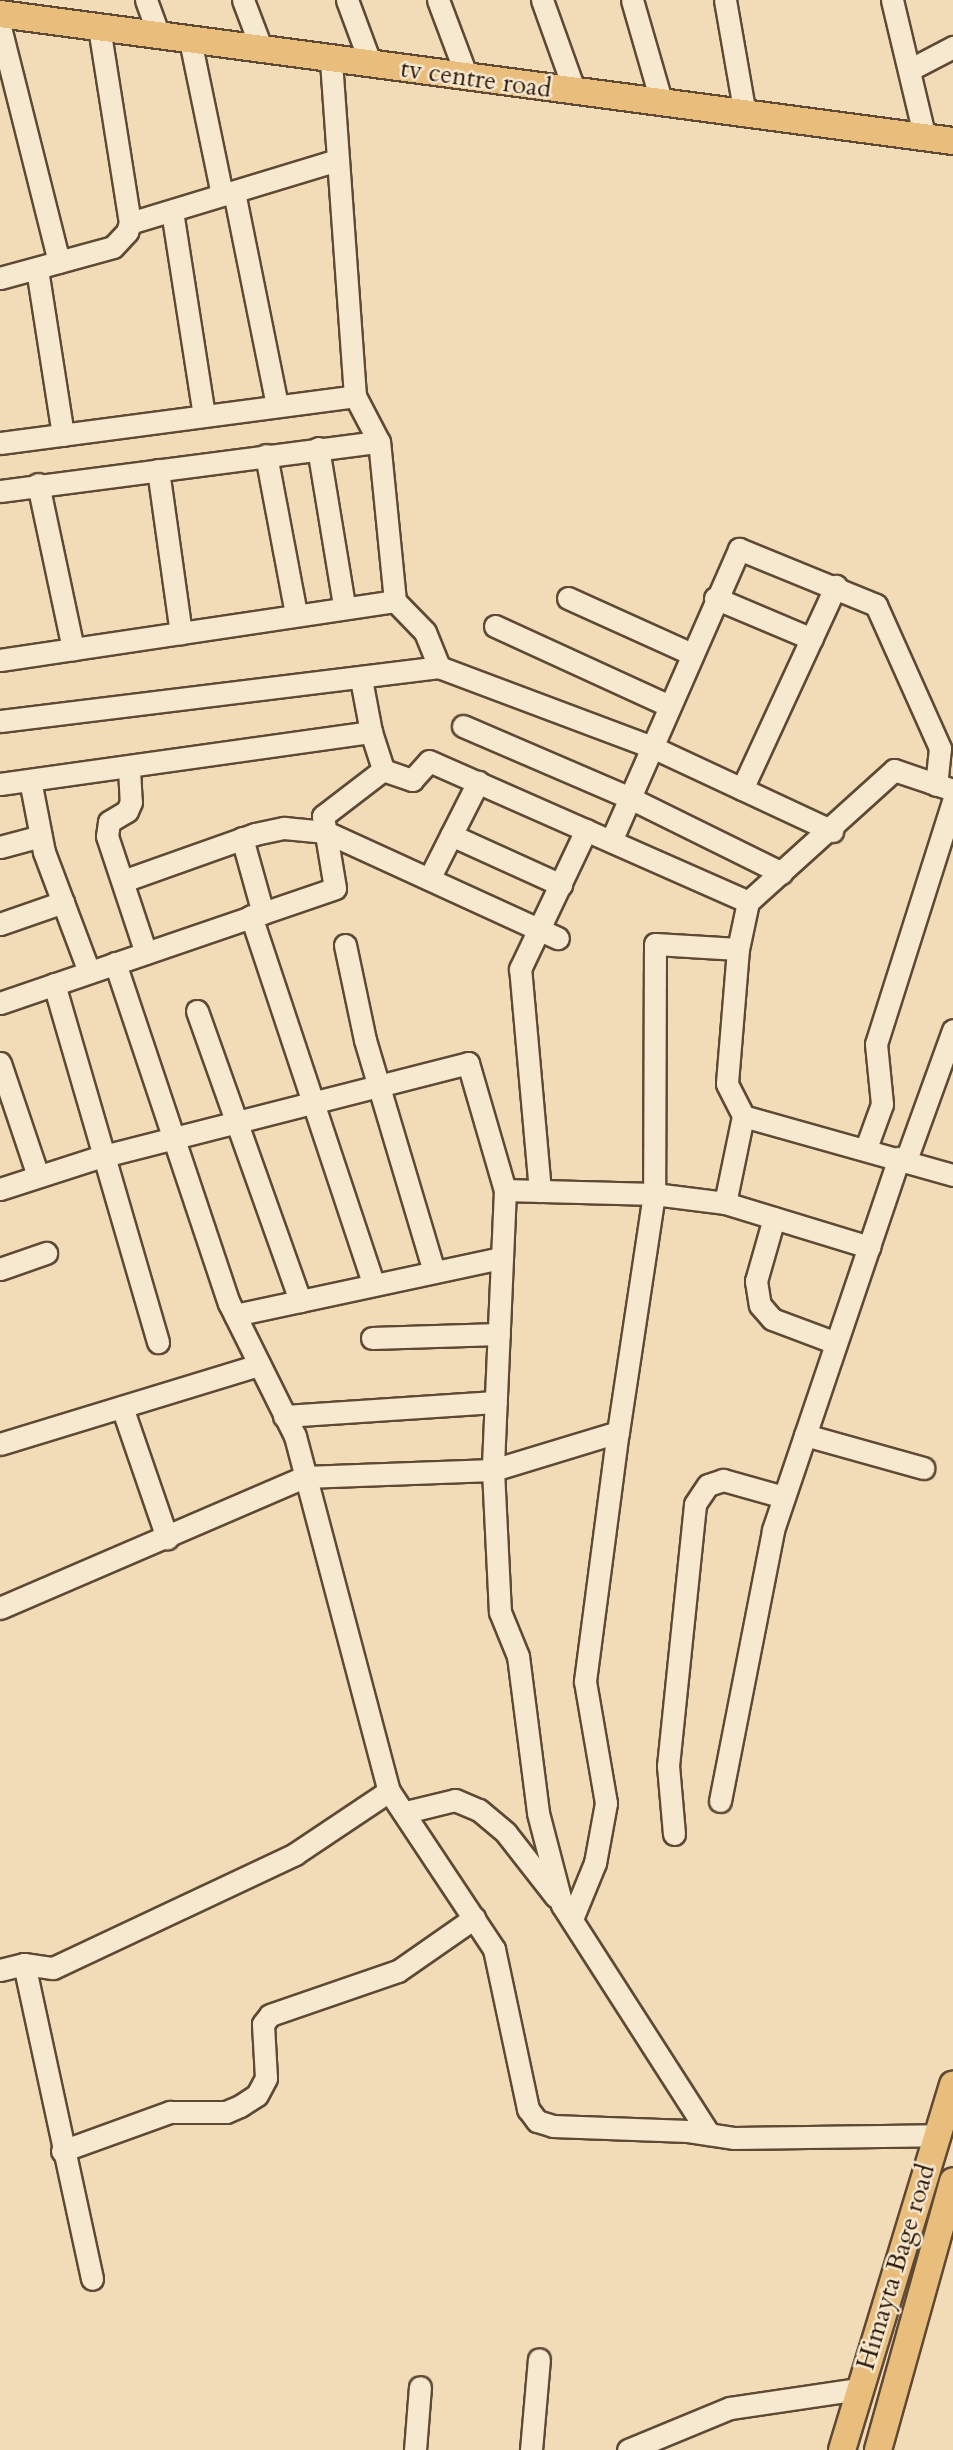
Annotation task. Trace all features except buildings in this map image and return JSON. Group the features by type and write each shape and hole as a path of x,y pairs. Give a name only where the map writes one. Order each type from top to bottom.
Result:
{"main road":[{"name":"tv centre road","path":"0,14 953,141"},
{"name":"Himayta Bage road","path":"842,2450 953,2084"},
{"path":"878,2450 953,2181"}],"street":[{"path":"146,0 159,36"},
{"path":"243,0 262,50"},
{"path":"347,0 371,65"},
{"path":"438,0 467,77"},
{"path":"542,0 575,92"},
{"path":"632,0 662,104"},
{"path":"725,0 746,115"},
{"path":"892,0 925,138"},
{"path":"0,27 60,262"},
{"path":"99,28 130,223"},
{"path":"190,40 277,406"},
{"path":"909,70 953,47"},
{"path":"331,59 355,396 379,442 395,600 425,632 439,667"},
{"path":"0,278 113,247 130,223 338,160"},
{"path":"172,211 204,416"},
{"path":"37,269 63,435"},
{"path":"0,443 355,396"},
{"path":"0,491 379,442"},
{"path":"318,448 344,606"},
{"path":"266,455 296,614"},
{"path":"158,470 181,632"},
{"path":"38,484 73,649"},
{"path":"611,841 715,598 739,549 870,600 882,614 940,748 945,788 894,770 832,831 748,902 738,949 727,1084 743,1116 725,1203"},
{"path":"743,789 836,586"},
{"path":"568,598 692,654"},
{"path":"715,598 812,639"},
{"path":"0,660 395,600"},
{"path":"495,626 670,706"},
{"path":"0,722 361,679 439,667 652,747 832,831"},
{"path":"361,679 371,732 383,770"},
{"path":"463,726 630,798 782,873"},
{"path":"0,784 371,732"},
{"path":"383,770 412,780 429,761 748,902"},
{"path":"129,768 131,802 106,828 146,953"},
{"path":"0,1003 335,888 323,816 383,770"},
{"path":"30,780 41,835 89,972"},
{"path":"429,879 478,782"},
{"path":"866,1148 882,1098 876,1044 953,801"},
{"path":"123,881 243,838 284,828 326,832 549,934"},
{"path":"540,1191 520,969 549,934 561,885 586,830"},
{"path":"0,847 41,835"},
{"path":"451,835 561,885"},
{"path":"243,838 257,914 313,1103 373,1283"},
{"path":"0,924 63,902"},
{"path":"567,1912 595,1863 606,1803 586,1681 618,1432 654,1194 655,944 738,949"},
{"path":"345,945 365,1040 434,1272"},
{"path":"115,963 234,1315 295,1436 389,1791 406,1812 494,1950 528,2109 537,2121 553,2126 709,2134 734,2138 937,2135"},
{"path":"54,984 158,1342"},
{"path":"197,1012 300,1301"},
{"path":"720,1801 773,1530 869,1247 953,1030"},
{"path":"0,1063 38,1176"},
{"path":"0,1189 104,1156 468,1063 505,1189 493,1470 500,1612 519,1656 538,1814 567,1912"},
{"path":"743,1116 866,1148 953,1175"},
{"path":"505,1189 654,1194 725,1203 869,1247"},
{"path":"774,1218 756,1281 760,1306 772,1319 836,1343"},
{"path":"0,1269 46,1253"},
{"path":"234,1315 373,1283 502,1258"},
{"path":"372,1338 499,1334"},
{"path":"0,1444 259,1365"},
{"path":"284,1416 496,1402"},
{"path":"122,1407 167,1538"},
{"path":"0,1608 304,1477 493,1470 618,1432"},
{"path":"805,1435 923,1468"},
{"path":"674,1835 668,1766 695,1504 708,1485 723,1480 784,1497"},
{"path":"0,1970 24,1964 53,1968 283,1860 389,1791"},
{"path":"406,1812 455,1800 479,1810 506,1833 567,1912 709,2134"},
{"path":"62,2151 170,2112 226,2112 240,2106 257,2095 266,2078 263,2024 270,2015 398,1971 474,1917"},
{"path":"24,1964 62,2151 92,2279"},
{"path":"531,2450 539,2359"},
{"path":"415,2450 420,2387"},
{"path":"628,2450 730,2408 859,2389"}]}
